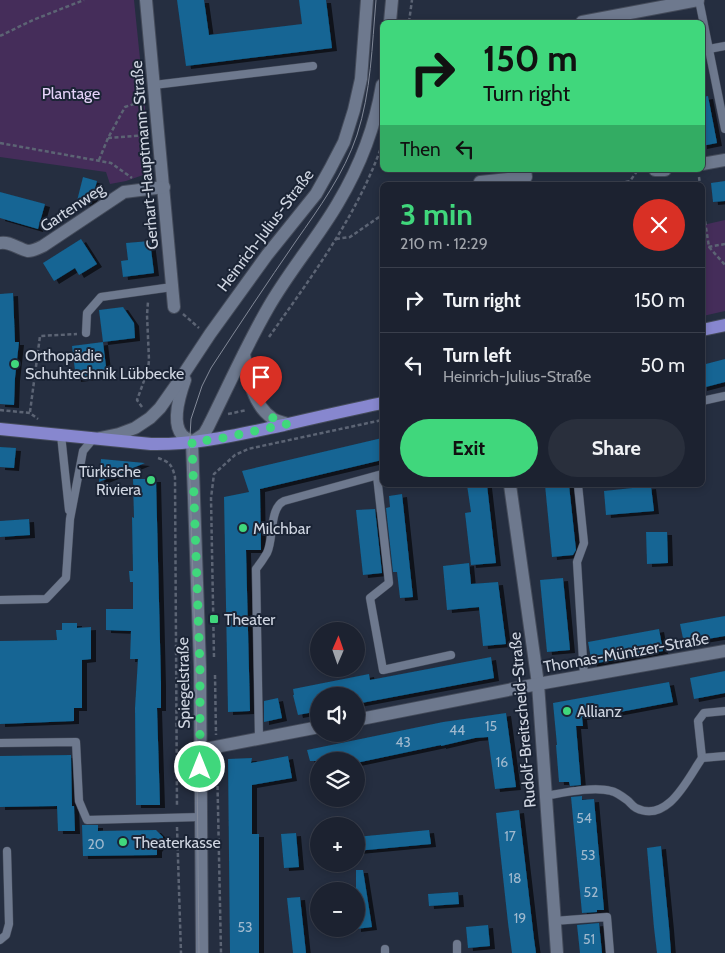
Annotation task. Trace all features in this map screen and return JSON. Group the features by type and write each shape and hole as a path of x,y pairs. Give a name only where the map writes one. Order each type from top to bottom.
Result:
{"main road":[{"path":"705,329 725,325"},
{"path":"0,429 151,444 192,442 224,438 380,403"}],"street":[{"name":"Gerhart-Hauptmann-Straße","path":"146,0 174,307"},
{"name":"Heinrich-Julius-Straße","path":"93,439 119,434 135,428 150,418 160,408 180,381 214,327 267,255 316,194 344,142 354,110 361,79 367,0"},
{"path":"390,20 392,0"},
{"path":"603,20 698,0"},
{"path":"192,442 204,434 268,308 324,225 348,185 366,146 380,96"},
{"path":"705,163 725,160"},
{"path":"486,182 505,175 526,177 525,172"},
{"name":"Gartenweg","path":"0,243 3,242 28,251 34,250 43,246 124,192 164,187"},
{"path":"244,354 247,374 261,407 273,418 287,424"},
{"name":"Heinrich-Julius-Straße","path":"192,442 183,436 177,421 180,394 195,356"},
{"name":"Spiegelstraße","path":"192,442 200,667 202,953"},
{"name":"Rudolf-Breitscheid-Straße","path":"510,487 538,684 557,953"},
{"name":"Thomas-Müntzer-Straße","path":"365,718 538,684 725,651"},
{"path":"200,750 310,729"}],"lane":[{"path":"698,0 702,20"},
{"path":"705,31 722,96 725,129"},
{"path":"709,49 725,46"},
{"path":"154,84 313,66"},
{"path":"86,333 87,313 101,297 172,287"},
{"path":"705,400 725,396"},
{"path":"61,436 70,519"},
{"path":"0,600 46,599 66,578 70,519 83,452 93,439"},
{"path":"259,738 256,569 268,551 277,508 284,501 380,475"},
{"path":"381,487 389,583 370,598 383,670 451,655"},
{"path":"578,487 584,543 577,562 584,676"},
{"path":"545,796 570,791 611,791 626,799 635,808 656,811 669,804 681,791 702,758 698,720 704,713 725,711"},
{"path":"0,743 76,742 79,801 87,820 201,817"},
{"path":"702,758 725,756"},
{"path":"0,940 6,935 10,924 7,850"},
{"path":"554,921 607,917 610,953"},
{"path":"457,944 457,953"}],"path":[{"path":"0,36 33,20 84,0"},
{"path":"409,20 412,0"},
{"path":"99,160 108,138 125,107 155,98"},
{"path":"108,138 159,134"},
{"path":"0,144 111,163 136,181 143,190"},
{"path":"266,340 336,239 354,208 376,164 380,151"},
{"path":"626,182 630,181 637,172"},
{"path":"298,193 308,178"},
{"path":"336,239 350,237 380,216"},
{"path":"705,221 709,247 725,265"},
{"path":"705,248 725,244"},
{"path":"232,279 249,256"},
{"path":"144,410 137,400 148,370 147,315 149,291"},
{"path":"174,307 199,328"},
{"path":"30,413 40,336 86,333"},
{"path":"0,410 30,413 41,422"},
{"path":"214,657 211,498 214,474 235,455 248,449 380,420"},
{"path":"160,458 169,462 173,468 174,477 177,817 181,953"},
{"path":"215,667 221,953"}],"green space":[{"name":"Plantage","path":"0,0 134,0 147,128 146,174 110,184 106,172 0,157"},
{"path":"725,220 725,311 705,316 705,225"}],"building":[{"path":"177,0 204,0 209,35 302,24 299,0 326,0 332,48 186,66"},
{"path":"705,96 708,96 717,143 705,145"},
{"path":"83,177 97,181 91,204 77,201"},
{"path":"725,181 725,201 713,202 711,183"},
{"path":"0,192 45,204 38,229 0,218"},
{"path":"81,239 97,264 79,275 75,268 54,281 43,263"},
{"path":"150,241 154,273 123,277 121,261 128,260 126,243"},
{"path":"13,293 15,342 19,342 14,405 0,404 0,294"},
{"path":"123,307 134,323 135,338 103,342 99,310"},
{"path":"103,342 107,375 76,379 72,346"},
{"path":"725,359 725,382 705,387 705,364"},
{"path":"380,438 380,460 260,489 261,550 246,550 250,711 228,712 224,497 249,492 242,471"},
{"path":"0,447 16,448 14,468 0,467"},
{"path":"101,459 145,463 99,482"},
{"path":"133,479 156,479 161,683 161,708 157,708 160,805 136,805 135,708 138,659 130,659 131,631 106,630 106,609 133,609 133,582 130,582 129,571 133,571"},
{"path":"467,487 487,487 496,563 471,565 465,513 471,512"},
{"path":"545,487 569,487 576,550 573,555 552,557"},
{"path":"651,487 654,511 606,515 604,491"},
{"path":"402,494 413,597 400,598 397,572 393,572 386,508 390,507 389,496"},
{"path":"375,509 382,573 363,575 356,510"},
{"path":"29,519 30,535 0,537 0,521"},
{"path":"646,532 667,532 668,563 647,564"},
{"path":"469,563 471,584 498,582 506,644 483,646 479,607 447,610 443,566"},
{"path":"563,578 570,650 547,652 540,580"},
{"path":"725,616 725,636 684,643 680,624"},
{"path":"62,623 77,623 77,628 91,627 91,659 82,660 82,708 74,708 74,721 0,724 0,641 57,640 56,630 62,630"},
{"path":"659,629 663,651 592,664 588,642"},
{"path":"491,657 494,678 365,702 365,687 310,687 310,713 298,715 293,689 349,678 365,678 365,675 369,674 370,680"},
{"path":"725,671 725,693 694,699 690,678"},
{"path":"669,682 673,702 582,717 583,726 576,726 581,785 570,786 569,782 559,782 553,703"},
{"path":"278,698 282,718 264,722 264,701"},
{"path":"506,713 516,787 495,789 488,737 475,738 365,761 365,752 310,752 310,761 307,750 346,742 365,742 365,738 443,722"},
{"path":"71,755 72,806 74,806 75,831 58,831 57,806 0,807 0,756"},
{"path":"288,756 292,778 252,785 252,834 259,834 259,953 230,953 228,759 252,758 251,763"},
{"path":"582,796 582,800 594,799 604,910 582,913 571,797"},
{"path":"519,810 536,953 512,953 508,923 496,813"},
{"name":"Theaterkasse","path":"82,825 98,825 98,831 156,830 163,837 163,842 157,849 157,855 83,856"},
{"path":"429,830 431,844 365,850 365,836"},
{"path":"296,833 299,867 284,868 281,834"},
{"path":"661,846 671,953 657,953 654,928 647,848"},
{"path":"356,872 363,872 365,882 356,882"},
{"path":"365,883 372,927 365,928"},
{"path":"458,892 459,904 429,906 428,894"},
{"path":"300,897 306,953 293,953 287,898"},
{"path":"599,923 602,953 580,953 577,925"},
{"path":"488,925 490,946 468,948 466,927"}],"tram line":[{"path":"199,953 196,668 189,453 191,419 202,386 211,368 322,203 352,149 362,119 368,86 376,0"}],"place":[{"name":"Orthopädie Schuhtechnik Lübbecke","path":"15,364"},
{"name":"Türkische Riviera","path":"151,480"},
{"name":"Milchbar","path":"243,528"},
{"name":"Theater","path":"214,619"},
{"name":"Allianz","path":"567,711"},
{"name":"Theaterkasse","path":"123,842"}],"route":[{"path":"200,767 200,667 192,442 218,439 287,424 273,418 261,407"}]}
